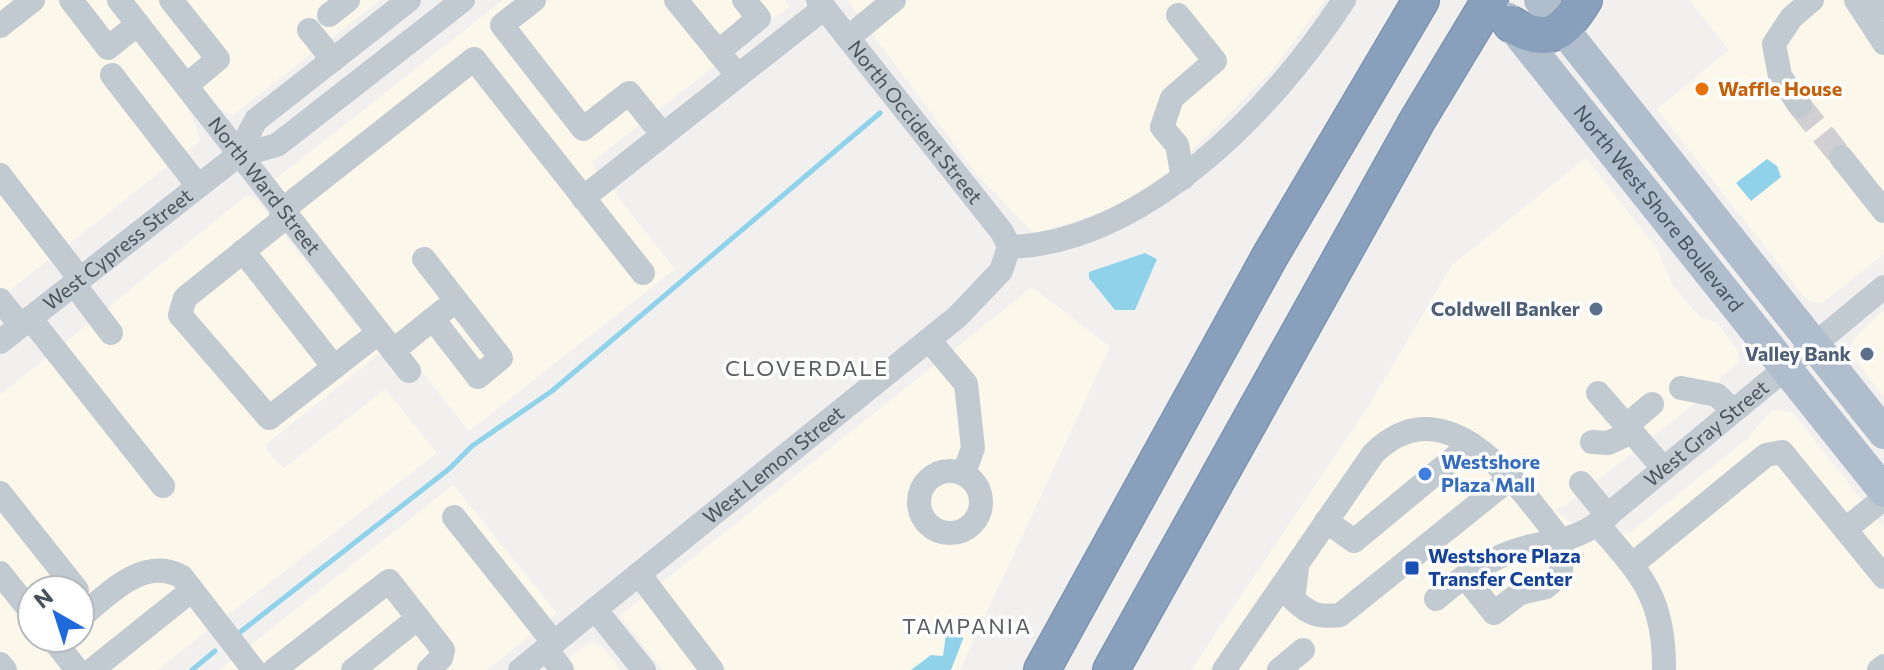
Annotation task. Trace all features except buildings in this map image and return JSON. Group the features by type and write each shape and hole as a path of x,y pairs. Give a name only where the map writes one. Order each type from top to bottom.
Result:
{"highway":[{"path":"1042,670 1270,256 1421,0"},
{"path":"1111,670 1462,44 1497,8 1535,35 1563,30 1584,0"}],"main road":[{"name":"North West Shore Boulevard","path":"1540,0 1884,433"},
{"name":"North West Shore Boulevard","path":"1497,8 1884,491"}],"street":[{"path":"0,26 33,0"},
{"path":"71,0 108,48 138,24"},
{"name":"North Ward Street","path":"119,0 187,85 237,156 409,371"},
{"path":"171,0 218,59 187,85"},
{"path":"329,15 348,0"},
{"name":"West Cypress Street","path":"237,156 256,120 409,0"},
{"name":"West Cypress Street","path":"0,342 237,156 277,145 463,0"},
{"path":"534,0 502,25 583,129 629,93 663,135"},
{"path":"676,0 738,76"},
{"path":"718,52 759,18 744,0"},
{"path":"1009,247 1060,241 1097,228 1132,212 1183,178 1216,149 1294,66 1344,0"},
{"path":"1800,106 1786,88 1766,48 1791,18 1812,0"},
{"path":"1856,0 1884,43"},
{"path":"1878,0 1884,8"},
{"path":"848,38 890,1"},
{"path":"583,198 738,76 821,4"},
{"name":"North Occident Street","path":"821,4 1002,232 1009,247"},
{"path":"1178,15 1215,61 1172,98 1162,127 1177,145 1183,178"},
{"path":"309,30 333,60"},
{"path":"457,301 433,319 334,367 269,418 180,315 185,298 474,59 643,273"},
{"path":"112,75 198,186"},
{"path":"1177,145 1216,149"},
{"path":"1841,157 1884,211"},
{"path":"0,175 111,333"},
{"name":"West Lemon Street","path":"520,670 957,317 1001,271 1009,247"},
{"path":"243,251 334,367"},
{"path":"424,259 501,358 478,377 433,319"},
{"name":"West Gray Street","path":"1436,599 1486,563 1526,548 1562,542 1603,520 1884,287"},
{"path":"0,300 25,322 163,486"},
{"path":"929,340 966,384 973,448 964,473"},
{"path":"1681,388 1717,395 1733,411"},
{"path":"1598,393 1664,469"},
{"path":"1592,442 1608,443 1630,428 1652,404"},
{"path":"1224,670 1373,454 1397,434 1428,430 1471,444 1498,462 1512,477 1562,542 1561,574 1546,587 1520,593 1494,613 1465,577"},
{"path":"1326,521 1354,541 1471,444"},
{"path":"1633,564 1766,455 1776,452 1786,454 1884,577"},
{"path":"1300,557 1292,582 1293,599 1308,614 1322,618 1340,615 1512,477"},
{"path":"1581,483 1658,608 1663,630 1664,670"},
{"path":"0,493 61,574"},
{"path":"1846,529 1884,498"},
{"path":"454,517 550,646 562,670"},
{"path":"0,573 16,593"},
{"path":"96,595 133,575 175,573 192,590 254,670"},
{"path":"639,574 712,670"},
{"path":"274,670 389,581 443,650 441,658 429,670"},
{"path":"92,670 192,590"},
{"path":"595,609 644,670"},
{"path":"353,670 418,618"},
{"path":"1279,670 1303,650"},
{"path":"0,664 5,670"},
{"path":"1879,670 1884,666"}],"shaded area":[{"path":"0,0 108,0 184,98 201,140 0,298"},
{"path":"129,0 380,0 233,115 217,107"},
{"path":"503,0 784,0 789,7 591,163 675,269 469,431 272,182"},
{"path":"847,0 1325,0 1273,69 1166,177 1106,211 1035,234 979,177"},
{"path":"1690,0 1863,0 1884,26 1884,254 1821,304 1806,299 1657,109 1729,50"},
{"name":"Westshore Plaza Mall","path":"1586,158 1658,250 1672,285 1701,318 1716,322 1737,349 1739,362 1721,377 1717,386 1566,505 1554,509 1597,544 1631,532 1746,440 1772,410 1792,412 1884,528 1884,670 1191,670 1368,407 1452,265"},
{"path":"247,195 256,199 379,354 264,446 283,469 385,389 437,453 157,670 0,670 0,395"},
{"path":"1032,287 1110,347 960,670 663,670 620,616"},
{"name":"Valley Bank","path":"1884,310 1884,398 1850,352 1853,340"},
{"path":"453,485 557,613 487,670 219,670"},
{"path":"586,644 601,645 621,670 555,670"}],"water":[{"path":"1767,159 1777,166 1781,177 1751,201 1736,183"},
{"path":"1145,253 1157,259 1135,310 1115,310 1089,278 1089,272"},
{"path":"961,625 963,639 951,670 911,670 931,655 943,656 947,627"}],"waterway":[{"path":"239,633 449,469 472,446 552,391 880,113"},
{"path":"192,670 215,651"}],"tunnel":[{"path":"1800,106 1841,157"}],"place":[{"name":"Waffle House","path":"1702,89"},
{"name":"Coldwell Banker","path":"1596,309"},
{"name":"Valley Bank","path":"1867,354"},
{"name":"Westshore Plaza Mall","path":"1425,474"},
{"name":"Westshore Plaza Transfer Center","path":"1412,568"}],"district":[{"name":"CLOVERDALE","path":"807,368"},
{"name":"TAMPANIA","path":"967,626"}]}
